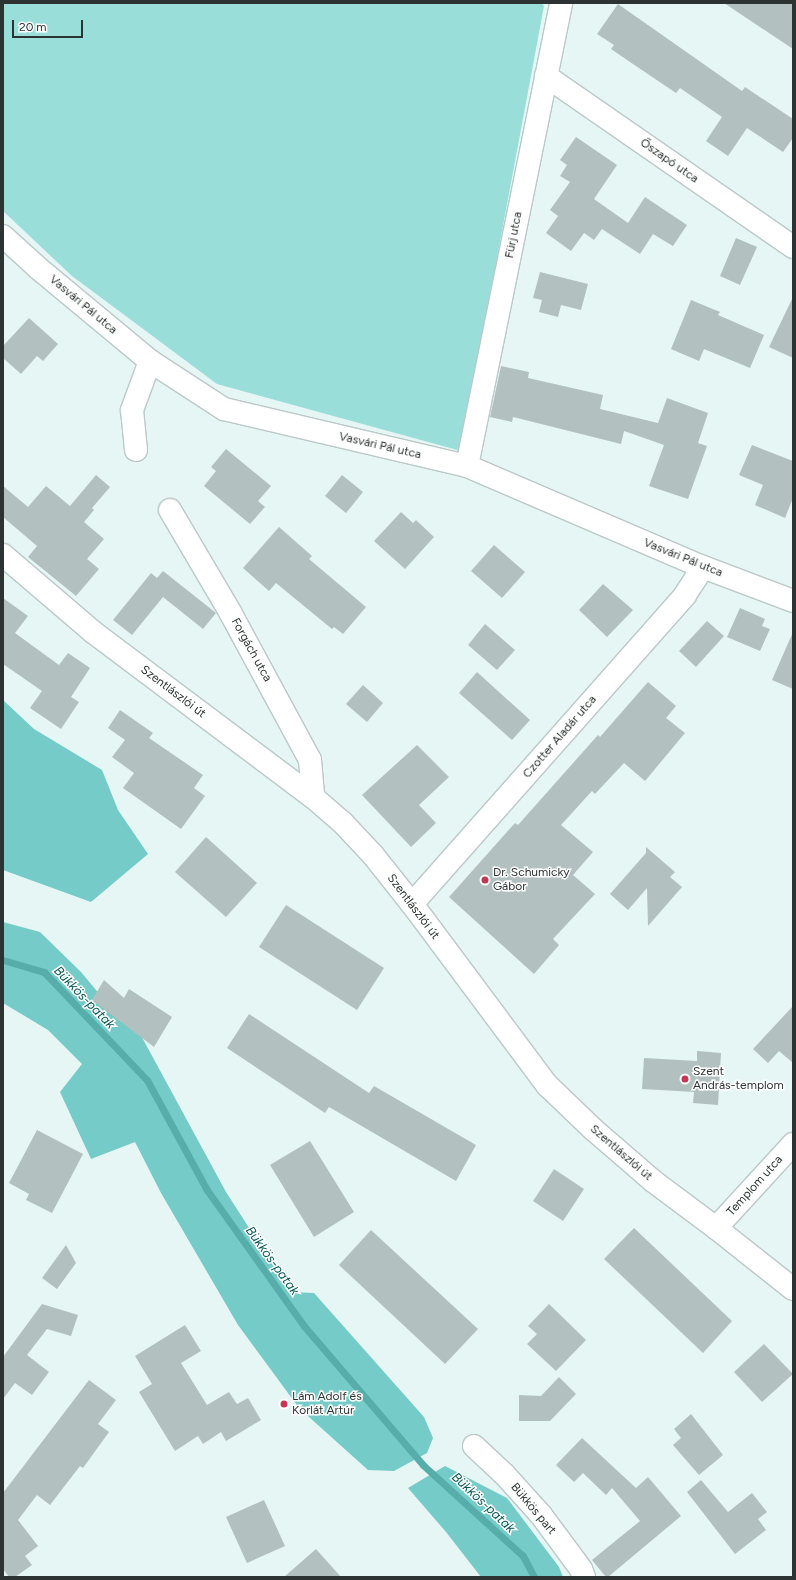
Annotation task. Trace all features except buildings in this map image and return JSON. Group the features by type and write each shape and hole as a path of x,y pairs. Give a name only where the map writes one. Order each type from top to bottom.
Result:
{"street":[{"name":"Fürj utca","path":"467,466 561,3"},
{"name":"Őszapó utca","path":"546,76 793,246"},
{"name":"Vasvári Pál utca","path":"3,236 150,362 224,409 467,466 703,567 793,601"},
{"path":"3,257 28,259"},
{"path":"136,450 132,410 150,362"},
{"name":"Forgách utca","path":"170,510 230,612 310,760 314,797"},
{"name":"Szentlászlói út","path":"3,555 93,632 314,797 373,855 412,904 547,1085 594,1130 653,1181 716,1228 793,1289"},
{"name":"Czotter Aladár utca","path":"412,904 685,595 703,567"},
{"name":"Templom utca","path":"716,1228 793,1144"},
{"name":"Bükkös part","path":"474,1446 505,1475 541,1515 581,1569 584,1577"}],"shaded area":[{"path":"3,3 542,3 544,6 461,451 217,384 72,276 3,211"},
{"path":"3,700 34,729 102,770 118,810 148,854 91,902 3,870"},
{"path":"3,922 40,932 81,972 106,1002 138,1030 226,1192 290,1292 314,1293 424,1417 433,1438 427,1453 394,1471 368,1470 299,1408 238,1325 161,1193 135,1142 91,1159 60,1092 82,1064 48,1030 3,1003"},
{"path":"445,1466 507,1498 559,1567 563,1577 481,1577 446,1532 408,1488"}],"waterway":[{"name":"Bükkös-patak","path":"3,960 44,972 147,1080 207,1190 304,1326 423,1465 523,1556 534,1577"}],"place":[{"name":"Dr. Schumicky Gábor","path":"485,880"},
{"name":"Szent András-templom","path":"685,1079"},
{"name":"Lám Adolf és Korlát Artúr","path":"284,1404"}]}
